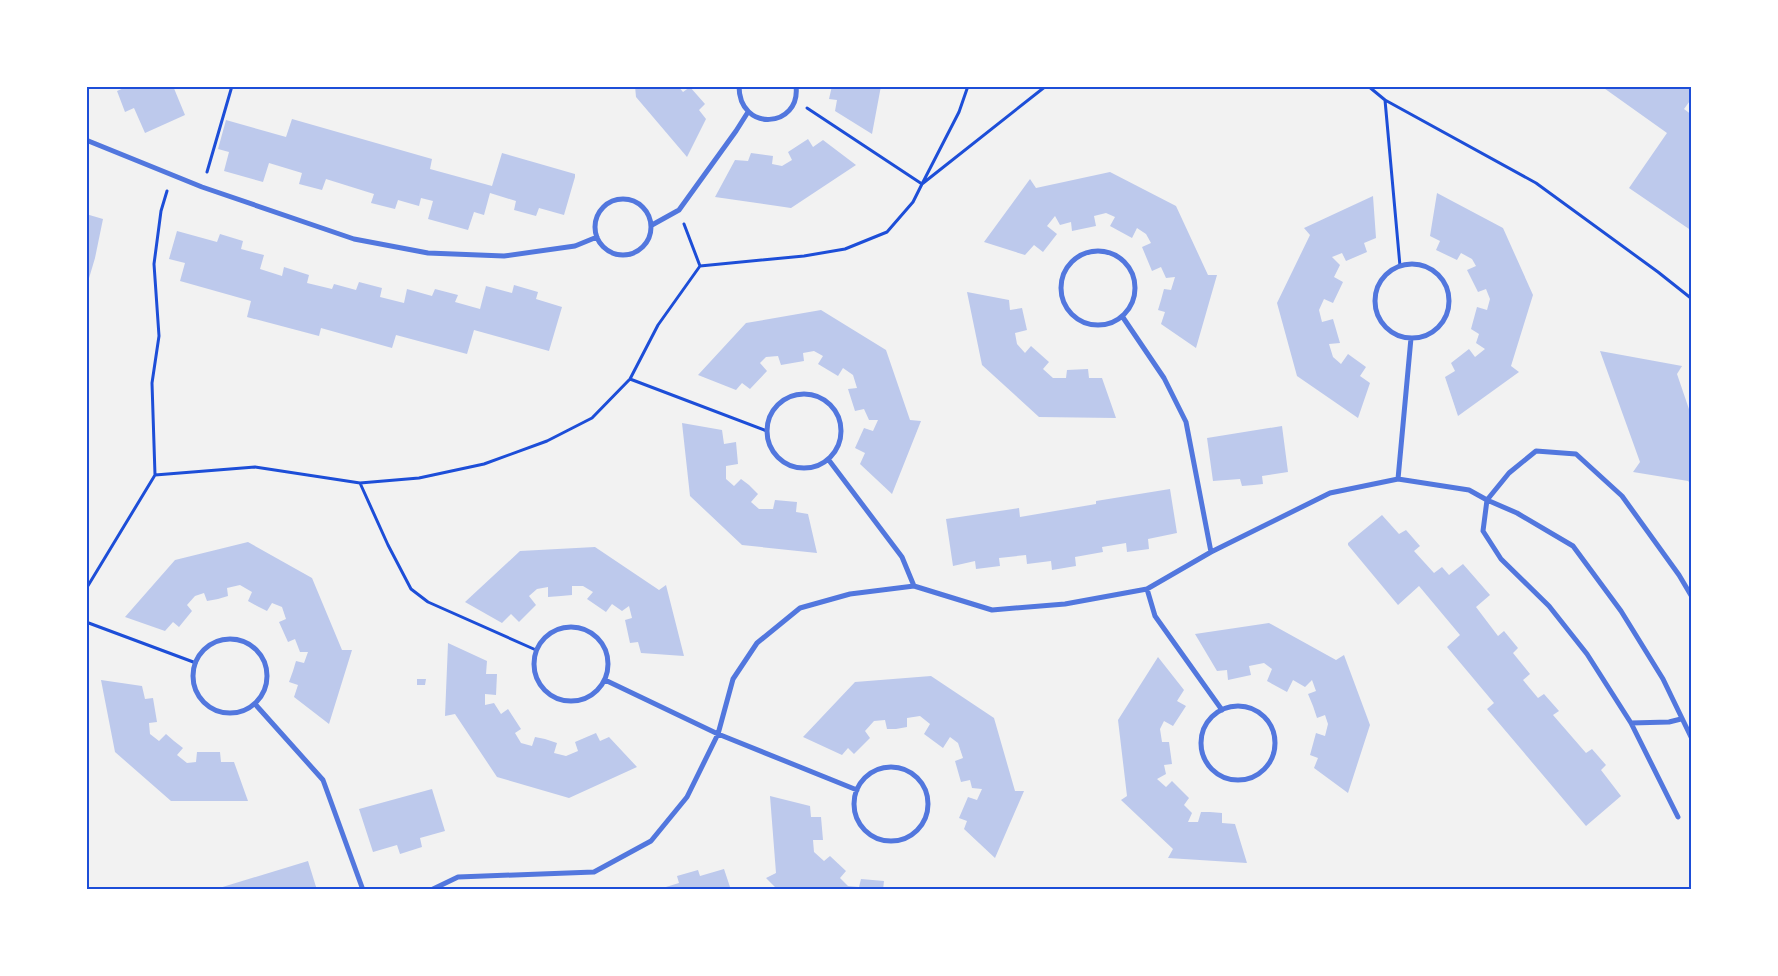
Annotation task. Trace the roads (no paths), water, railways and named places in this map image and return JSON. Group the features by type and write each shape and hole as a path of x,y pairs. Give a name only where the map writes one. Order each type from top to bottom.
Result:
{"street":[{"path":"739,86 742,104 748,112 764,120 782,116 789,110 794,102 796,86"},
{"path":"652,225 679,210 748,112"},
{"path":"86,140 202,187 354,239 428,253 504,256 575,246 596,237"},
{"path":"617,199 627,199 636,202 644,208 652,225 651,234 647,242 633,253 625,255 616,254 608,250 601,245 596,237 596,218 601,209 617,199"},
{"path":"1093,251 1105,252 1116,256 1126,263 1132,273 1135,285 1130,307 1122,316 1112,323 1099,326 1075,318 1067,308 1062,297 1061,284 1065,272 1072,262 1082,255 1093,251"},
{"path":"1412,264 1424,266 1434,271 1443,280 1449,296 1447,314 1442,324 1433,332 1423,337 1411,338 1398,336 1387,329 1379,318 1375,306 1376,294 1381,282 1389,272 1400,266 1412,264"},
{"path":"1122,316 1164,378 1186,422 1211,552"},
{"path":"1398,479 1411,338"},
{"path":"802,394 820,397 830,404 837,414 841,426 836,450 828,459 818,466 794,467 783,462 774,453 769,442 767,430 769,418 784,399 802,394"},
{"path":"1678,817 1631,723 1587,654 1549,606 1501,559 1483,531 1487,500 1509,473 1536,451 1576,454 1622,496 1679,575 1692,597"},
{"path":"828,459 902,557 914,586"},
{"path":"431,890 458,877 594,872 651,841 687,798 718,734 733,679 757,643 800,608 850,594 914,586 992,610 1065,604 1147,589 1211,552 1330,493 1398,479 1469,490 1518,513 1573,546 1621,611 1663,679 1692,739"},
{"path":"1147,589 1155,616 1222,710"},
{"path":"574,627 586,630 600,641 608,656 605,680 598,690 587,698 575,701 562,700 551,695 541,687 534,663 536,650 552,632 562,628 574,627"},
{"path":"235,639 247,643 257,650 264,660 267,684 262,695 254,704 244,711 232,713 220,712 209,707 200,698 195,687 193,674 202,652 212,644 223,640 235,639"},
{"path":"605,680 718,734 857,790"},
{"path":"254,704 323,780 363,890"},
{"path":"1243,706 1255,710 1266,718 1273,730 1276,744 1272,759 1263,771 1251,778 1237,780 1223,777 1211,768 1204,756 1201,742 1204,729 1213,716 1222,710 1243,706"},
{"path":"1631,723 1669,722 1681,719"},
{"path":"883,767 906,769 924,785 928,796 928,808 925,819 918,830 908,837 895,841 883,840 871,835 862,826 856,815 854,802 857,790 863,780 872,772 883,767"}]}
